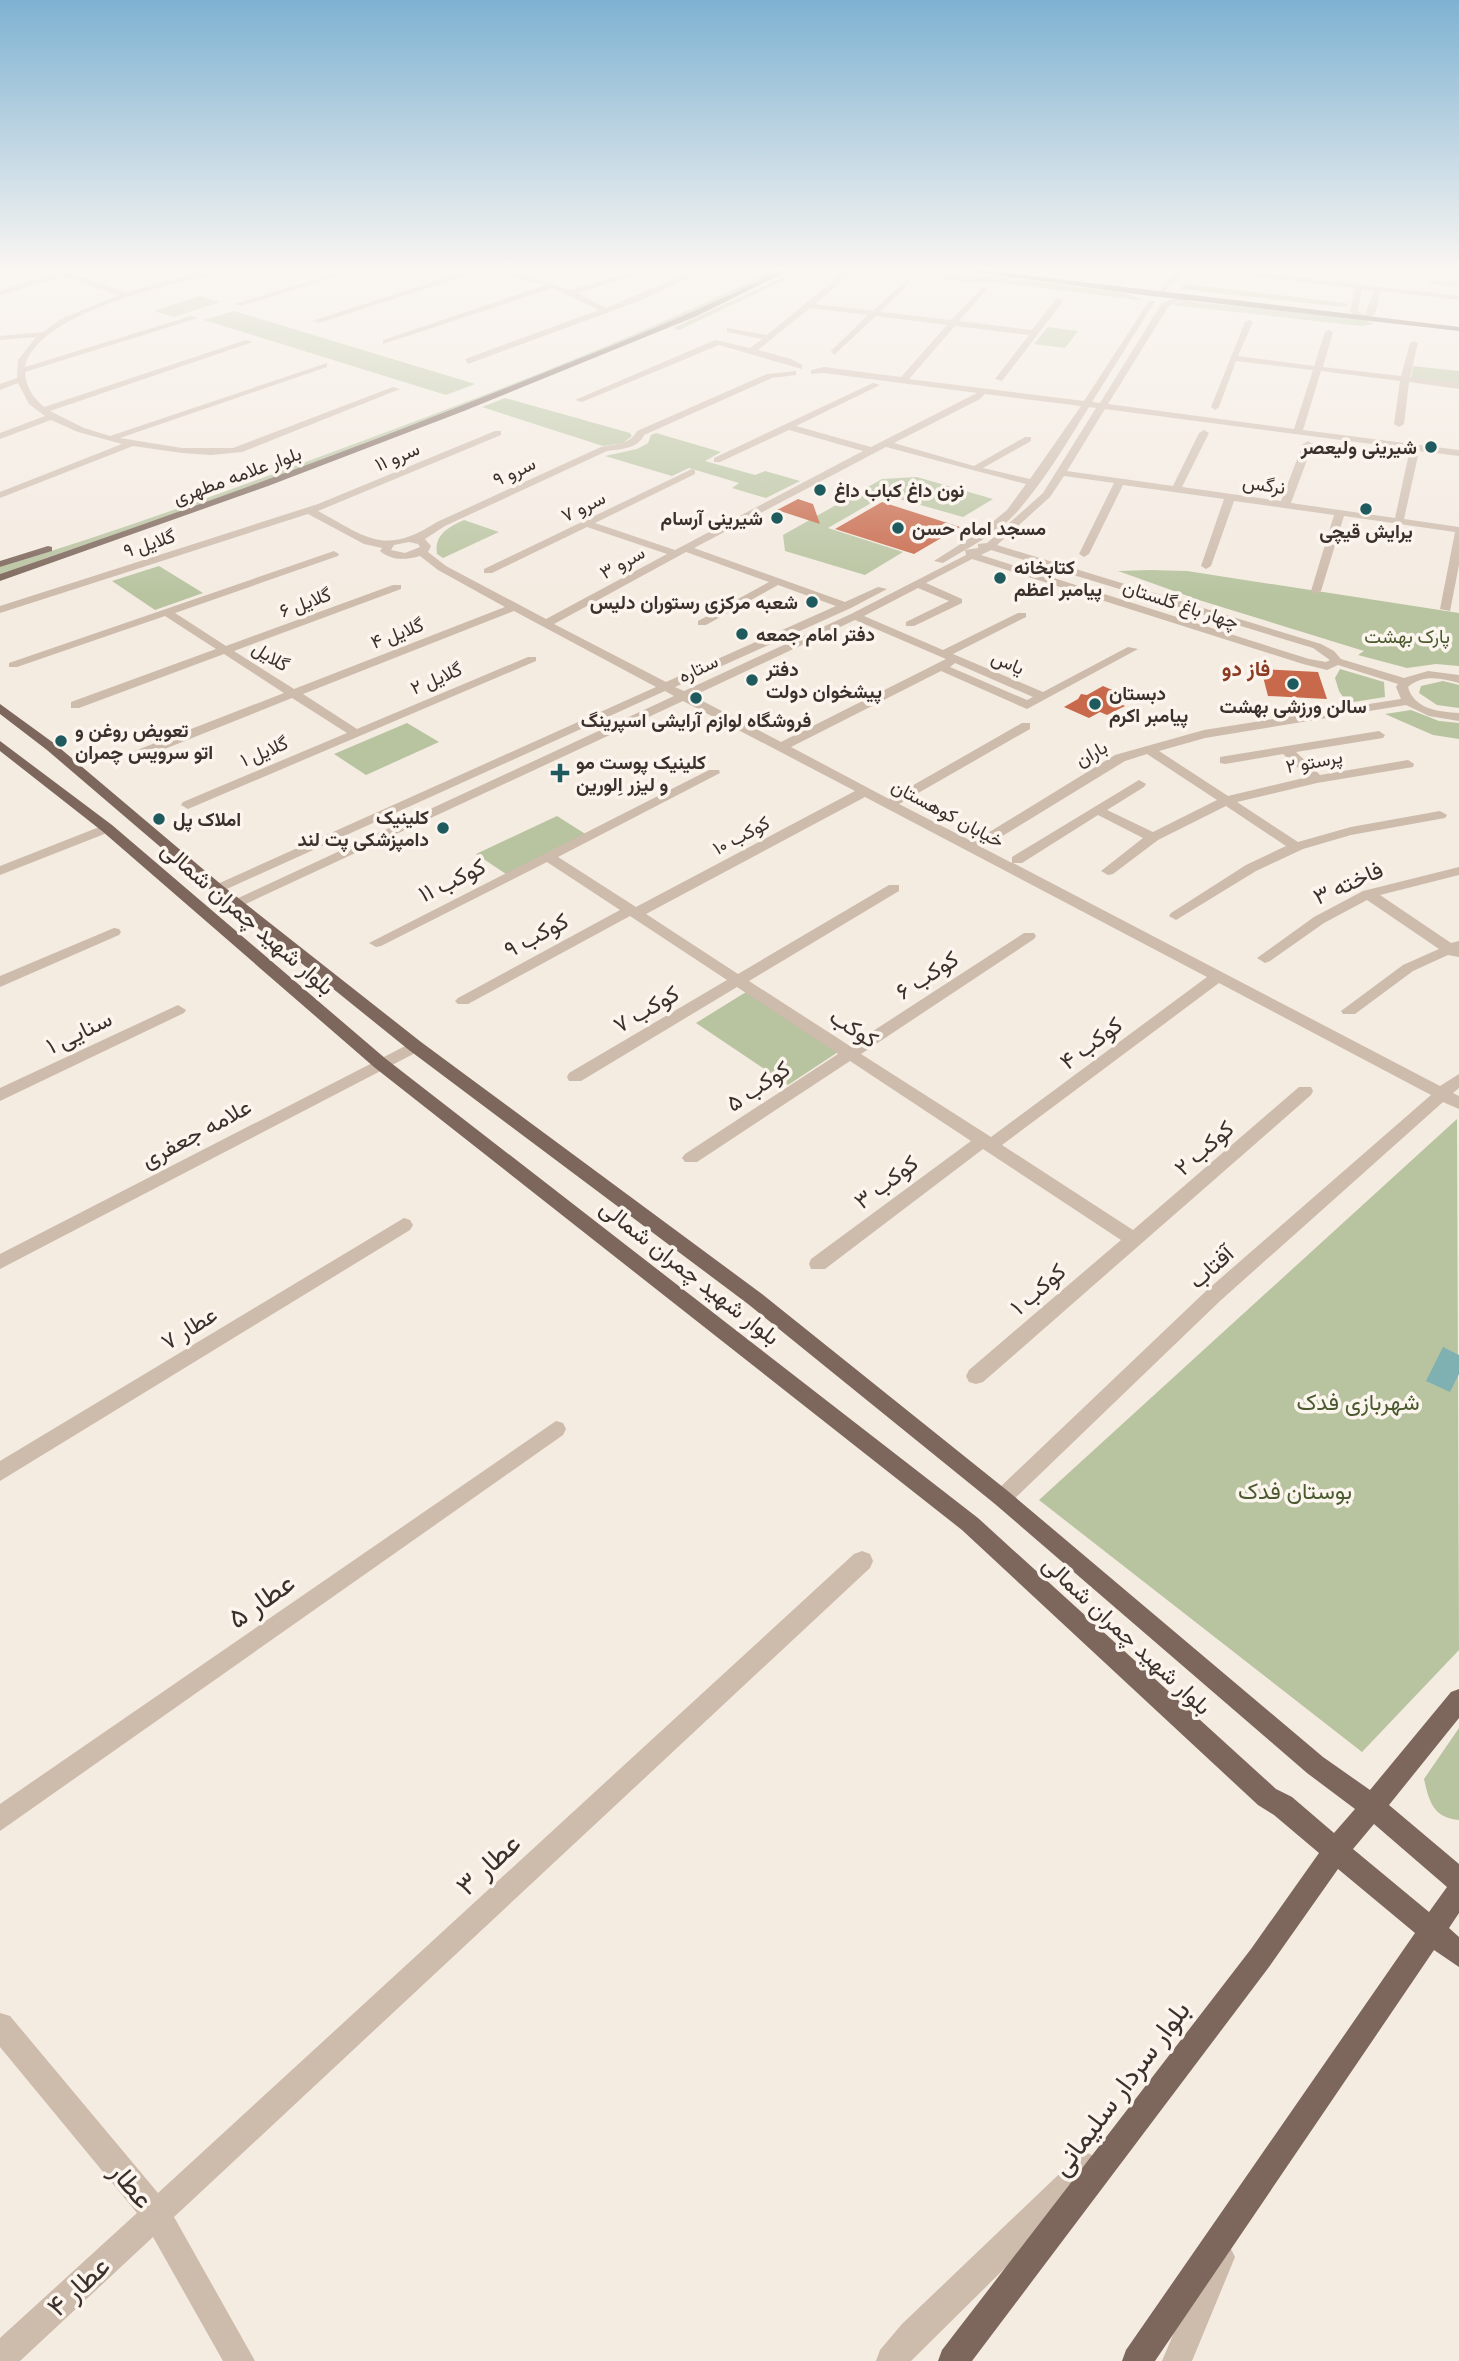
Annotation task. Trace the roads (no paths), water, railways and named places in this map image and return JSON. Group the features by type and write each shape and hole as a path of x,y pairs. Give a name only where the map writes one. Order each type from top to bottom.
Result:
{"main road":[{"name":"بلوار علامه مطهری","path":"83,537 251,479 517,377"},
{"name":"بلوار علامه مطهری","path":"0,578 262,486 540,377"},
{"path":"0,564 60,545"},
{"name":"بلوار شهید چمران شمالی","path":"0,708 51,747 218,889 415,1046 755,1298 1002,1498 1315,1765 1373,1807 1459,1881"},
{"name":"بلوار شهید چمران شمالی","path":"0,745 107,828 380,1062 970,1524 1267,1797 1283,1806 1459,1954"},
{"name":"بلوار سردار سلیمانی","path":"953,2361 1260,1958 1335,1852 1459,1700"},
{"path":"1137,2361 1459,1891"}],"street":[{"path":"0,387 16,377"},
{"path":"21,377 23,388 33,404 51,417 71,426 134,443 195,452 234,451 396,389"},
{"path":"41,411 143,377"},
{"path":"112,438 289,377"},
{"path":"579,400 634,377"},
{"name":"سرو ۹","path":"419,546 441,524 604,449 630,444 638,439 640,433 767,377"},
{"path":"881,377 1459,453"},
{"name":"ستاره","path":"237,904 682,695 851,611 964,546 1011,512 1035,483 1104,377"},
{"name":"ستاره","path":"218,889 428,792 667,687 918,584 973,556 990,546 1047,495 1122,377"},
{"path":"1215,407 1226,377"},
{"path":"1298,432 1315,377"},
{"path":"1391,377 1459,386"},
{"path":"1399,424 1405,379"},
{"path":"718,460 876,385"},
{"name":"سرو ۳","path":"546,624 789,492 977,397 982,391"},
{"path":"0,436 51,417"},
{"path":"789,426 871,450"},
{"name":"سرو ۱۱","path":"309,510 498,433"},
{"path":"1176,489 1204,433"},
{"path":"975,469 1028,439"},
{"path":"0,495 134,443"},
{"path":"884,443 1035,483"},
{"path":"1285,505 1308,444"},
{"path":"1399,521 1415,447"},
{"name":"سرو ۷","path":"488,571 692,472"},
{"name":"نرگس","path":"1063,473 1459,532"},
{"path":"1084,554 1121,481"},
{"path":"1206,566 1230,497"},
{"path":"309,510 368,542 387,546 402,540 419,546 411,556 392,555 386,551 387,546"},
{"name":"گلایل ۹","path":"0,610 309,510"},
{"path":"1316,591 1340,513"},
{"name":"یاس","path":"586,523 778,581 851,611 1027,705 1043,696"},
{"path":"1446,609 1459,532"},
{"name":"خیابان کوهستان","path":"419,546 442,569 1451,1099"},
{"path":"964,546 973,556"},
{"name":"چهار باغ گلستان","path":"964,546 990,546 1317,646 1329,653 1332,664 1245,643 973,556"},
{"path":"13,665 334,554"},
{"path":"702,623 778,581"},
{"path":"910,624 958,601 918,584"},
{"name":"گلایل ۶","path":"75,705 397,587"},
{"name":"گلایل ۴","path":"136,755 514,607"},
{"name":"گلایل","path":"166,612 355,733"},
{"path":"782,747 1022,615"},
{"path":"1043,696 1132,649"},
{"name":"یاس","path":"942,661 956,659 1043,696"},
{"name":"گلایل ۲","path":"355,733 532,660"},
{"path":"1332,664 1405,682 1420,676 1434,675 1459,679"},
{"path":"1405,682 1403,693 1409,701 1430,712 1459,717"},
{"name":"باران","path":"973,848 1097,770 1148,749 1204,734 1409,701"},
{"path":"890,804 1026,726"},
{"name":"گلایل ۱","path":"188,805 355,733"},
{"path":"1225,760 1378,735"},
{"path":"1148,749 1297,846"},
{"path":"1286,750 1317,779"},
{"name":"پرستو ۲","path":"1108,871 1153,837 1228,800 1317,779 1408,764"},
{"name":"کوکب ۱۱","path":"376,943 714,773"},
{"path":"1017,860 1139,784"},
{"name":"کوکب ۱۰","path":"633,912 865,791"},
{"path":"1097,810 1153,837"},
{"path":"1176,916 1237,876 1297,846 1376,826 1440,815"},
{"path":"0,872 107,828"},
{"name":"کوکب","path":"549,858 1133,1239"},
{"name":"فاخته ۳","path":"1265,958 1319,920 1368,894 1459,871"},
{"name":"کوکب ۷","path":"575,1077 894,888"},
{"path":"1368,894 1455,950"},
{"name":"کوکب ۹","path":"463,1001 633,912"},
{"path":"0,982 114,932"},
{"name":"کوکب ۶","path":"849,1052 1029,936"},
{"path":"1349,1011 1408,968 1455,950"},
{"name":"کوکب ۴","path":"987,1143 1217,977"},
{"name":"سنایی ۱","path":"0,1094 178,1010"},
{"name":"علامه جعفری","path":"0,1262 415,1046"},
{"name":"کوکب ۵","path":"691,1158 849,1052"},
{"name":"آفتاب","path":"1002,1498 1213,1296 1451,1099 1459,1079"},
{"name":"کوکب ۲","path":"1133,1239 1305,1091"},
{"name":"کوکب ۳","path":"818,1264 987,1143"},
{"name":"عطار ۷","path":"0,1472 404,1225"},
{"name":"کوکب ۱","path":"976,1376 1133,1239"},
{"name":"عطار ۵","path":"0,1819 556,1429"},
{"name":"عطار ۳","path":"156,2213 862,1562"},
{"name":"عطار","path":"0,2026 156,2213 240,2361"},
{"path":"891,2361 913,2334 1130,2126"},
{"name":"عطار ۴","path":"0,2359 156,2213"},
{"path":"1177,2361 1237,2216"}],"water":[{"path":"1443,1347 1459,1355 1459,1374 1450,1392 1426,1381"}],"place":[{"name":"شیرینی ولیعصر","path":"1431,447"},
{"name":"نون داغ کباب داغ","path":"820,490"},
{"name":"یرایش قیچی","path":"1366,509"},
{"name":"شیرینی آرسام","path":"777,518"},
{"name":"مسجد امام حسن","path":"898,528"},
{"name":"کتابخانه پیامبر اعظم","path":"1000,578"},
{"name":"شعبه مرکزی رستوران دلیس","path":"812,602"},
{"name":"دفتر امام جمعه","path":"742,634"},
{"name":"دفتر پیشخوان دولت","path":"752,680"},
{"name":"سالن ورزشی بهشت","path":"1293,684"},
{"name":"فروشگاه لوازم آرایشی اسپرینگ","path":"696,698"},
{"name":"دبستان پیامبر اکرم","path":"1095,704"},
{"name":"تعویض روغن و اتو سرویس چمران","path":"61,741"},
{"name":"کلینیک پوست مو و لیزر اِلورین","path":"560,773"},
{"name":"املاک پل","path":"159,819"},
{"name":"کلینیک دامپزشکی پت لند","path":"443,828"}],"district":[{"name":"فاز دو","path":"1246,669"}],"park label":[{"name":"پارک بهشت","path":"1407,636"},
{"name":"شهربازی فدک","path":"1358,1402"},
{"name":"بوستان فدک","path":"1295,1491"}]}
